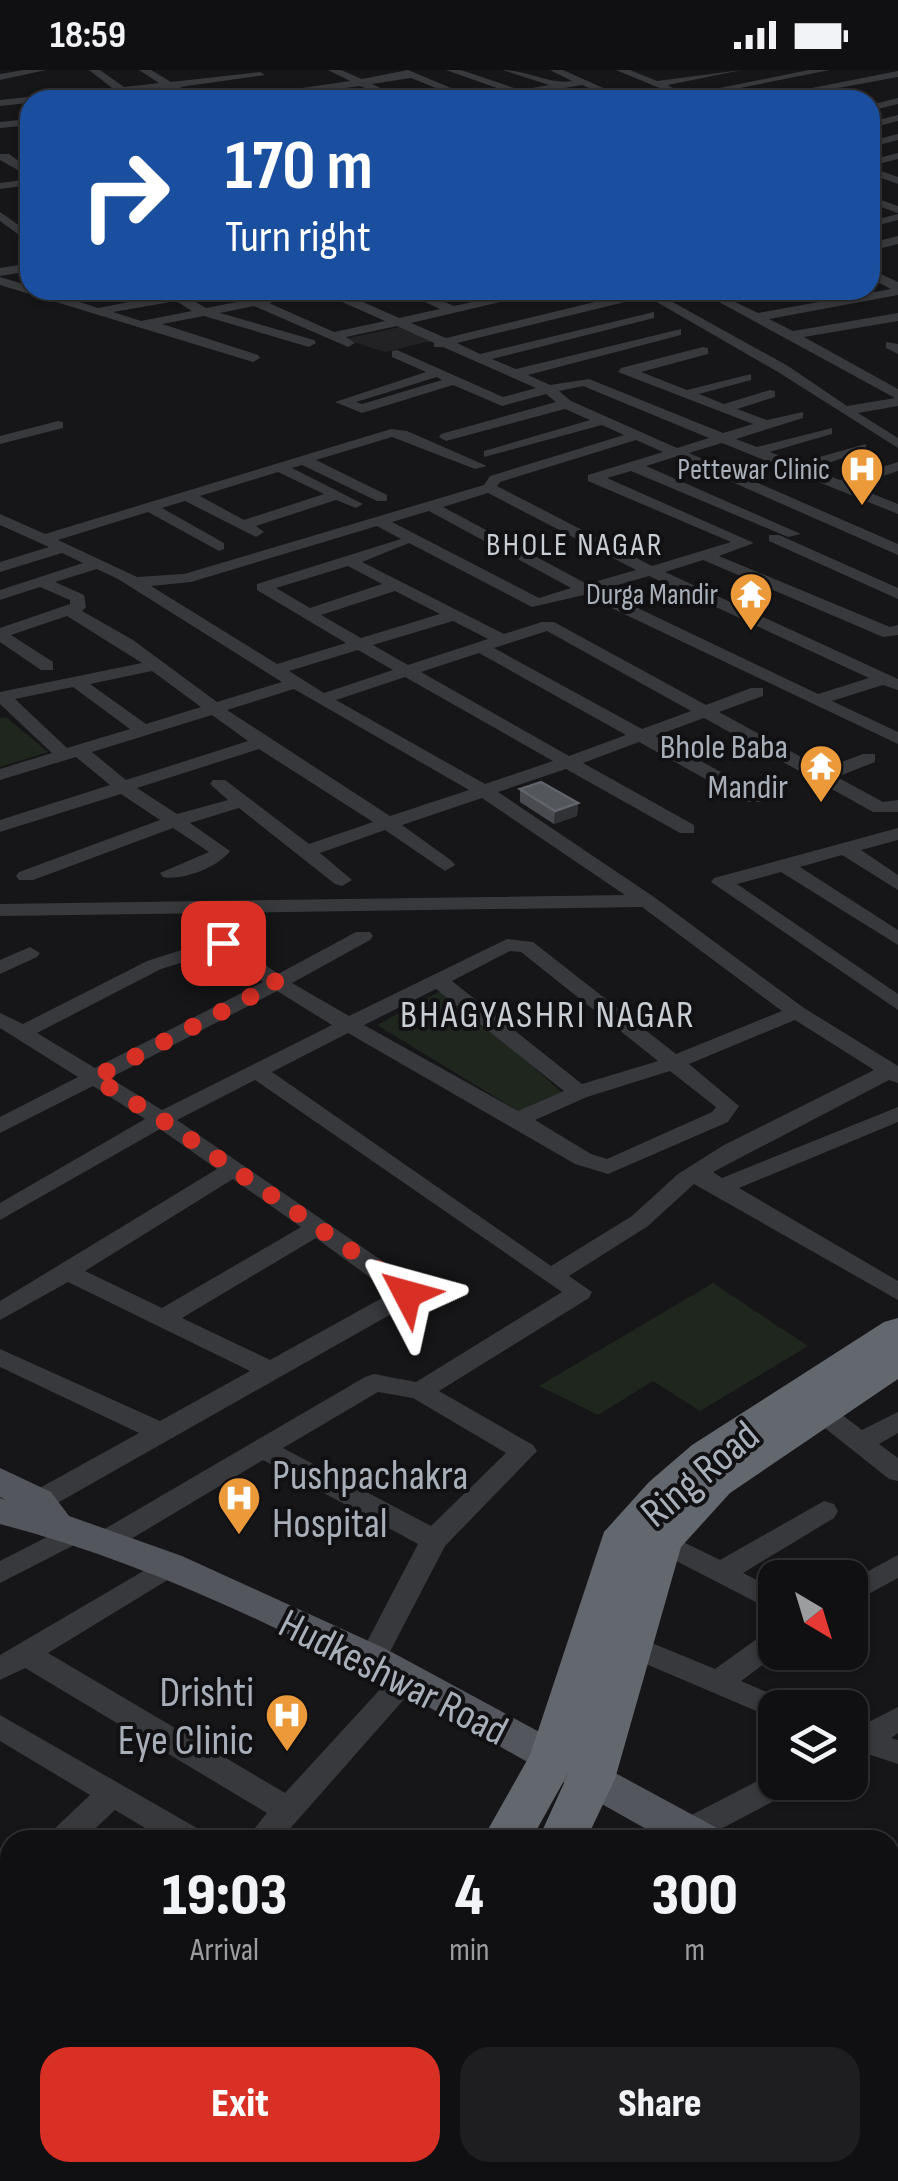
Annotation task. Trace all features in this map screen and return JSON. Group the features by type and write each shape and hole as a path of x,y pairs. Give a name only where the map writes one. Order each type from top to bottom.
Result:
{"highway":[{"name":"Ring Road","path":"512,1830 553,1758 620,1543 664,1492 707,1455 898,1331"},
{"name":"Ring Road","path":"567,1830 591,1779 661,1541 716,1483 898,1361"}],"main road":[{"name":"Hudkeshwar Road","path":"0,1481 48,1521 169,1566 372,1659 683,1830"}],"street":[{"path":"94,70 121,90"},
{"path":"144,70 180,90"},
{"path":"192,70 222,90"},
{"path":"311,90 406,72 448,70 510,90"},
{"path":"508,70 561,86"},
{"path":"556,70 599,90"},
{"path":"625,71 647,70"},
{"path":"656,84 737,70"},
{"path":"729,90 824,70 898,92"},
{"path":"320,74 335,71 379,90"},
{"path":"625,71 671,90"},
{"path":"1,72 43,72"},
{"path":"130,90 255,72 282,90"},
{"path":"406,72 450,90"},
{"path":"811,90 898,74"},
{"path":"537,90 582,82"},
{"path":"0,90 60,84 69,90"},
{"path":"872,90 884,87"},
{"path":"320,88 325,90"},
{"path":"56,300 140,326 265,300"},
{"path":"62,302 73,300"},
{"path":"95,312 145,300"},
{"path":"181,300 203,312 309,343"},
{"path":"348,300 549,389 566,404 840,521 898,550"},
{"path":"429,300 455,311"},
{"path":"334,336 501,300"},
{"path":"617,300 397,354 502,402 703,351"},
{"path":"659,300 783,369 898,444"},
{"path":"724,300 898,398"},
{"path":"758,317 843,300"},
{"path":"255,302 355,346"},
{"path":"479,358 650,316"},
{"path":"792,335 898,317"},
{"path":"148,324 253,358"},
{"path":"514,374 676,332"},
{"path":"626,371 764,424"},
{"path":"438,372 342,402 362,409 455,380"},
{"path":"696,372 723,384"},
{"path":"686,394 746,377"},
{"path":"584,382 679,424 721,437 897,509"},
{"path":"679,424 770,394"},
{"path":"845,411 898,398"},
{"path":"446,437 566,404"},
{"path":"746,543 593,478 798,415"},
{"path":"44,539 397,433 484,460 604,420"},
{"path":"0,440 58,426"},
{"path":"754,452 827,431"},
{"path":"133,582 184,580 488,488 495,479 638,435"},
{"path":"798,468 862,447"},
{"path":"304,460 382,498"},
{"path":"632,466 793,534"},
{"path":"841,485 898,466"},
{"path":"280,467 356,504"},
{"path":"488,488 650,571 891,682"},
{"path":"186,495 259,534"},
{"path":"242,525 338,495"},
{"path":"429,505 585,588 898,739"},
{"path":"148,506 219,546"},
{"path":"380,522 538,604 701,554 897,509"},
{"path":"4,524 133,582 322,700 484,791 647,900 797,1012 894,1074"},
{"path":"774,538 898,594"},
{"path":"263,587 402,542"},
{"path":"0,567 64,548"},
{"path":"701,554 888,633 898,630"},
{"path":"349,561 504,640"},
{"path":"0,594 97,564"},
{"path":"228,566 407,673 687,829"},
{"path":"0,634 78,607 78,598 41,582"},
{"path":"308,614 397,585"},
{"path":"68,610 446,865"},
{"path":"275,670 454,615"},
{"path":"322,700 548,625 880,808 898,806"},
{"path":"0,634 46,666"},
{"path":"482,648 754,798"},
{"path":"2,697 156,666"},
{"path":"76,682 144,731"},
{"path":"819,699 891,682"},
{"path":"0,776 296,684"},
{"path":"306,852 569,762 757,692"},
{"path":"2,697 72,753 221,854 170,873"},
{"path":"0,826 261,742"},
{"path":"823,776 869,758"},
{"path":"219,784 342,880"},
{"path":"26,876 174,820 243,801"},
{"path":"898,834 721,882 898,1004"},
{"path":"844,848 898,884"},
{"path":"784,864 898,939"},
{"path":"0,910 647,900"},
{"path":"223,943 226,909"},
{"path":"6,1117 94,1078 363,936"},
{"path":"0,1214 161,1119 255,1070 349,1025 507,945 526,946 728,1106 726,1112 608,1167 583,1159 518,1119 452,1086 349,1025 277,983 223,943"},
{"path":"11,1026 154,965 223,943"},
{"path":"0,968 30,953"},
{"path":"438,980 579,1092"},
{"path":"518,1119 579,1092 671,1064 797,1012"},
{"path":"0,1573 48,1521 160,1432 407,1294 161,1119 11,1026"},
{"path":"255,1070 551,1277 580,1292 420,1391"},
{"path":"551,1277 640,1220 696,1172 783,1123 894,1074"},
{"path":"720,1187 898,1114"},
{"path":"0,1312 233,1168"},
{"path":"696,1172 898,1292"},
{"path":"162,1319 317,1227"},
{"path":"67,1272 269,1370"},
{"path":"0,1356 160,1432"},
{"path":"48,1521 265,1450 374,1383 420,1391 524,1451 434,1540 372,1659"},
{"path":"820,1411 898,1472"},
{"path":"860,1442 898,1421"},
{"path":"265,1450 434,1540"},
{"path":"720,1573 824,1512"},
{"path":"661,1541 758,1593"},
{"path":"868,1583 898,1565"},
{"path":"13,1662 169,1566"},
{"path":"630,1645 758,1701"},
{"path":"716,1684 758,1653"},
{"path":"13,1662 288,1810"},
{"path":"270,1830 406,1680"},
{"path":"868,1734 898,1718"},
{"path":"0,1726 113,1794 163,1830"},
{"path":"868,1744 898,1752"},
{"path":"74,1830 113,1794"},
{"path":"704,1830 758,1797"}],"shaded area":[{"path":"400,327 431,341 385,352 344,339"},
{"path":"6,717 48,752 0,767 0,718"},
{"path":"444,989 565,1095 520,1112 377,1025"},
{"path":"713,1283 808,1346 700,1411 653,1381 598,1415 539,1386"}],"building":[{"path":"541,782 578,803 555,811 520,789"}],"place":[{"name":"Pettewar Clinic","path":"862,507"},
{"name":"Durga Mandir","path":"751,632"},
{"name":"Bhole Baba Mandir","path":"821,804"},
{"name":"Pushpachakra Hospital","path":"239,1536"},
{"name":"Drishti Eye Clinic","path":"287,1753"}],"district":[{"name":"BHOLE NAGAR","path":"575,544"},
{"name":"BHAGYASHRI NAGAR","path":"548,1014"}],"route":[{"path":"223,943 277,983 94,1078 161,1119 388,1276 407,1294"}]}
